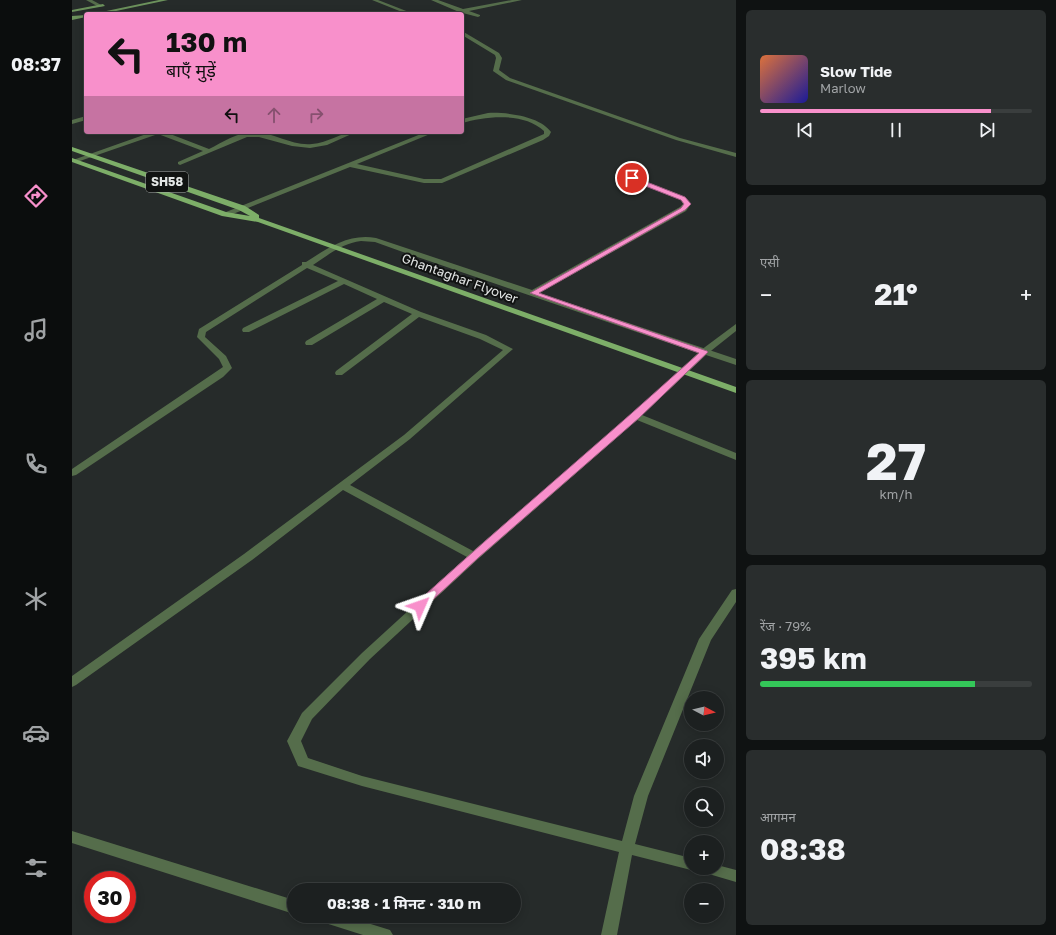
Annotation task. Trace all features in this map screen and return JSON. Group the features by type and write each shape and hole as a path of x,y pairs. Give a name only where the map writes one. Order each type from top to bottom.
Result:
{"main road":[{"path":"104,12 166,0"},
{"path":"72,11 108,4"},
{"path":"72,18 84,16"},
{"name":"SH58","path":"72,149 242,208 260,220"},
{"name":"SH58","path":"74,161 225,214 260,220 335,247"},
{"name":"Ghantaghar Flyover","path":"335,247 736,390"}],"street":[{"path":"88,0 101,6"},
{"path":"374,0 407,12"},
{"path":"433,0 478,16"},
{"path":"461,11 520,0"},
{"path":"464,34 497,54 499,58 496,71 508,80 678,140 736,156"},
{"path":"351,165 424,181 442,181 541,139 547,135 548,132 542,126 506,114 485,114 464,120"},
{"path":"72,122 84,119"},
{"path":"74,161 152,134"},
{"path":"163,134 209,151"},
{"path":"180,163 246,135 253,134 301,147 313,147 327,144 349,134"},
{"path":"225,214 427,134"},
{"path":"533,293 683,209 687,204 683,198 632,178"},
{"path":"72,473 220,375 228,368 224,358 206,344 201,337 202,331 305,264 350,239 359,238 372,240 736,362"},
{"path":"72,682 248,557 407,437 509,349 483,337 418,314 305,264"},
{"path":"246,330 343,282"},
{"path":"309,343 383,299"},
{"path":"339,373 418,314"},
{"path":"684,862 362,781 303,762 294,741 307,716 366,656 474,556 636,416 704,352 736,327"},
{"path":"636,416 736,457"},
{"path":"342,485 474,556"},
{"path":"608,935 627,847 641,796 705,639 736,593"},
{"path":"72,837 287,905"},
{"path":"724,873 736,876"},
{"path":"346,923 385,935"}],"route":[{"path":"420,606 474,556 636,416 704,352 587,313 533,293 683,209 687,204 683,198 632,178"}]}
